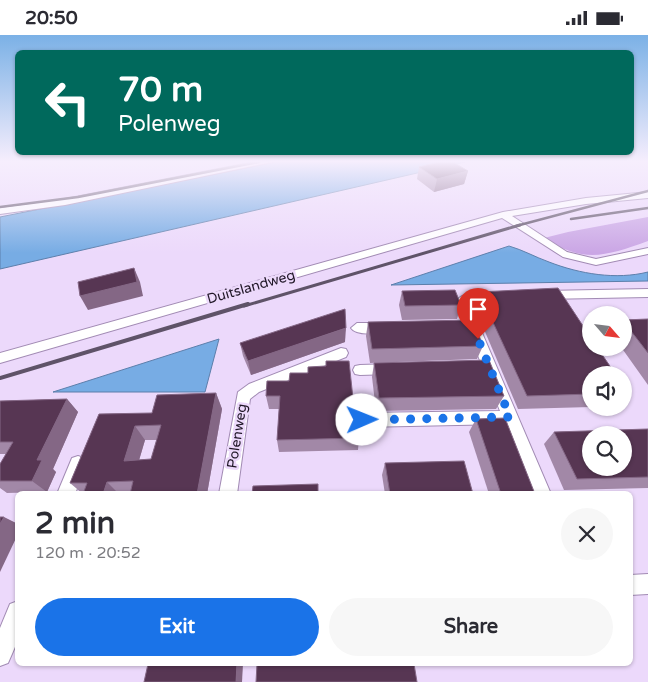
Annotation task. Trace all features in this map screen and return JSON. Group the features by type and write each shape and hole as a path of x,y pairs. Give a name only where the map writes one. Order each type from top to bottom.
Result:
{"street":[{"path":"0,211 65,202 116,192"},
{"name":"Duitslandweg","path":"0,359 503,215 586,201 648,195"},
{"path":"503,215 563,255 596,262 648,251"},
{"path":"535,295 648,293"},
{"path":"462,301 467,325 489,366 541,491"},
{"path":"357,328 396,327"},
{"name":"Polenweg","path":"228,491 243,396 254,388 341,353"},
{"path":"469,367 489,366"},
{"path":"360,370 410,369"},
{"path":"362,420 510,417"},
{"path":"67,491 78,464"},
{"path":"633,585 648,584"},
{"path":"0,655 15,619"}],"shaded area":[{"path":"648,217 648,241 620,251 595,255 571,252 544,238 568,232"}],"water":[{"path":"124,192 334,192 0,269 0,217"},
{"path":"509,246 561,266 586,273 611,276 648,272 648,281 391,285"},
{"path":"219,339 205,392 53,392"}],"building":[{"path":"134,268 137,282 80,296 78,282"},
{"path":"558,288 582,324 582,356 603,356 610,366 582,366 582,394 527,396 479,292"},
{"path":"455,290 461,305 405,306 402,291"},
{"path":"345,309 346,328 248,361 240,343"},
{"path":"648,319 648,353 632,332 632,320"},
{"path":"473,320 483,346 372,349 368,322"},
{"path":"489,360 504,396 379,398 374,363"},
{"path":"326,361 349,361 359,438 277,440 280,396 266,396 267,381 289,381 290,373 308,373 308,367 326,366"},
{"path":"216,393 198,491 131,491 133,481 107,482 104,491 84,491 87,483 70,483 99,414 152,413 157,395","holes":["161,425 151,459 124,461 135,426"]},
{"path":"67,399 37,460 42,460 32,481 0,481 0,464 13,442 0,442 0,401"},
{"path":"505,418 534,491 500,491 476,419"},
{"path":"648,429 648,477 577,479 554,432 582,431 582,476 632,476 632,430"},
{"path":"464,461 472,491 390,491 385,463"},
{"path":"318,484 318,491 252,491 253,486"},
{"path":"148,666 237,666 236,682 144,682"},
{"path":"257,666 414,666 417,682 256,682"}],"railway":[{"path":"0,207 103,192"},
{"path":"516,226 643,192"},
{"path":"571,219 648,208"},
{"path":"244,306 520,225"},
{"path":"0,378 248,304"}],"route":[{"path":"362,420 510,417 478,339"}]}
